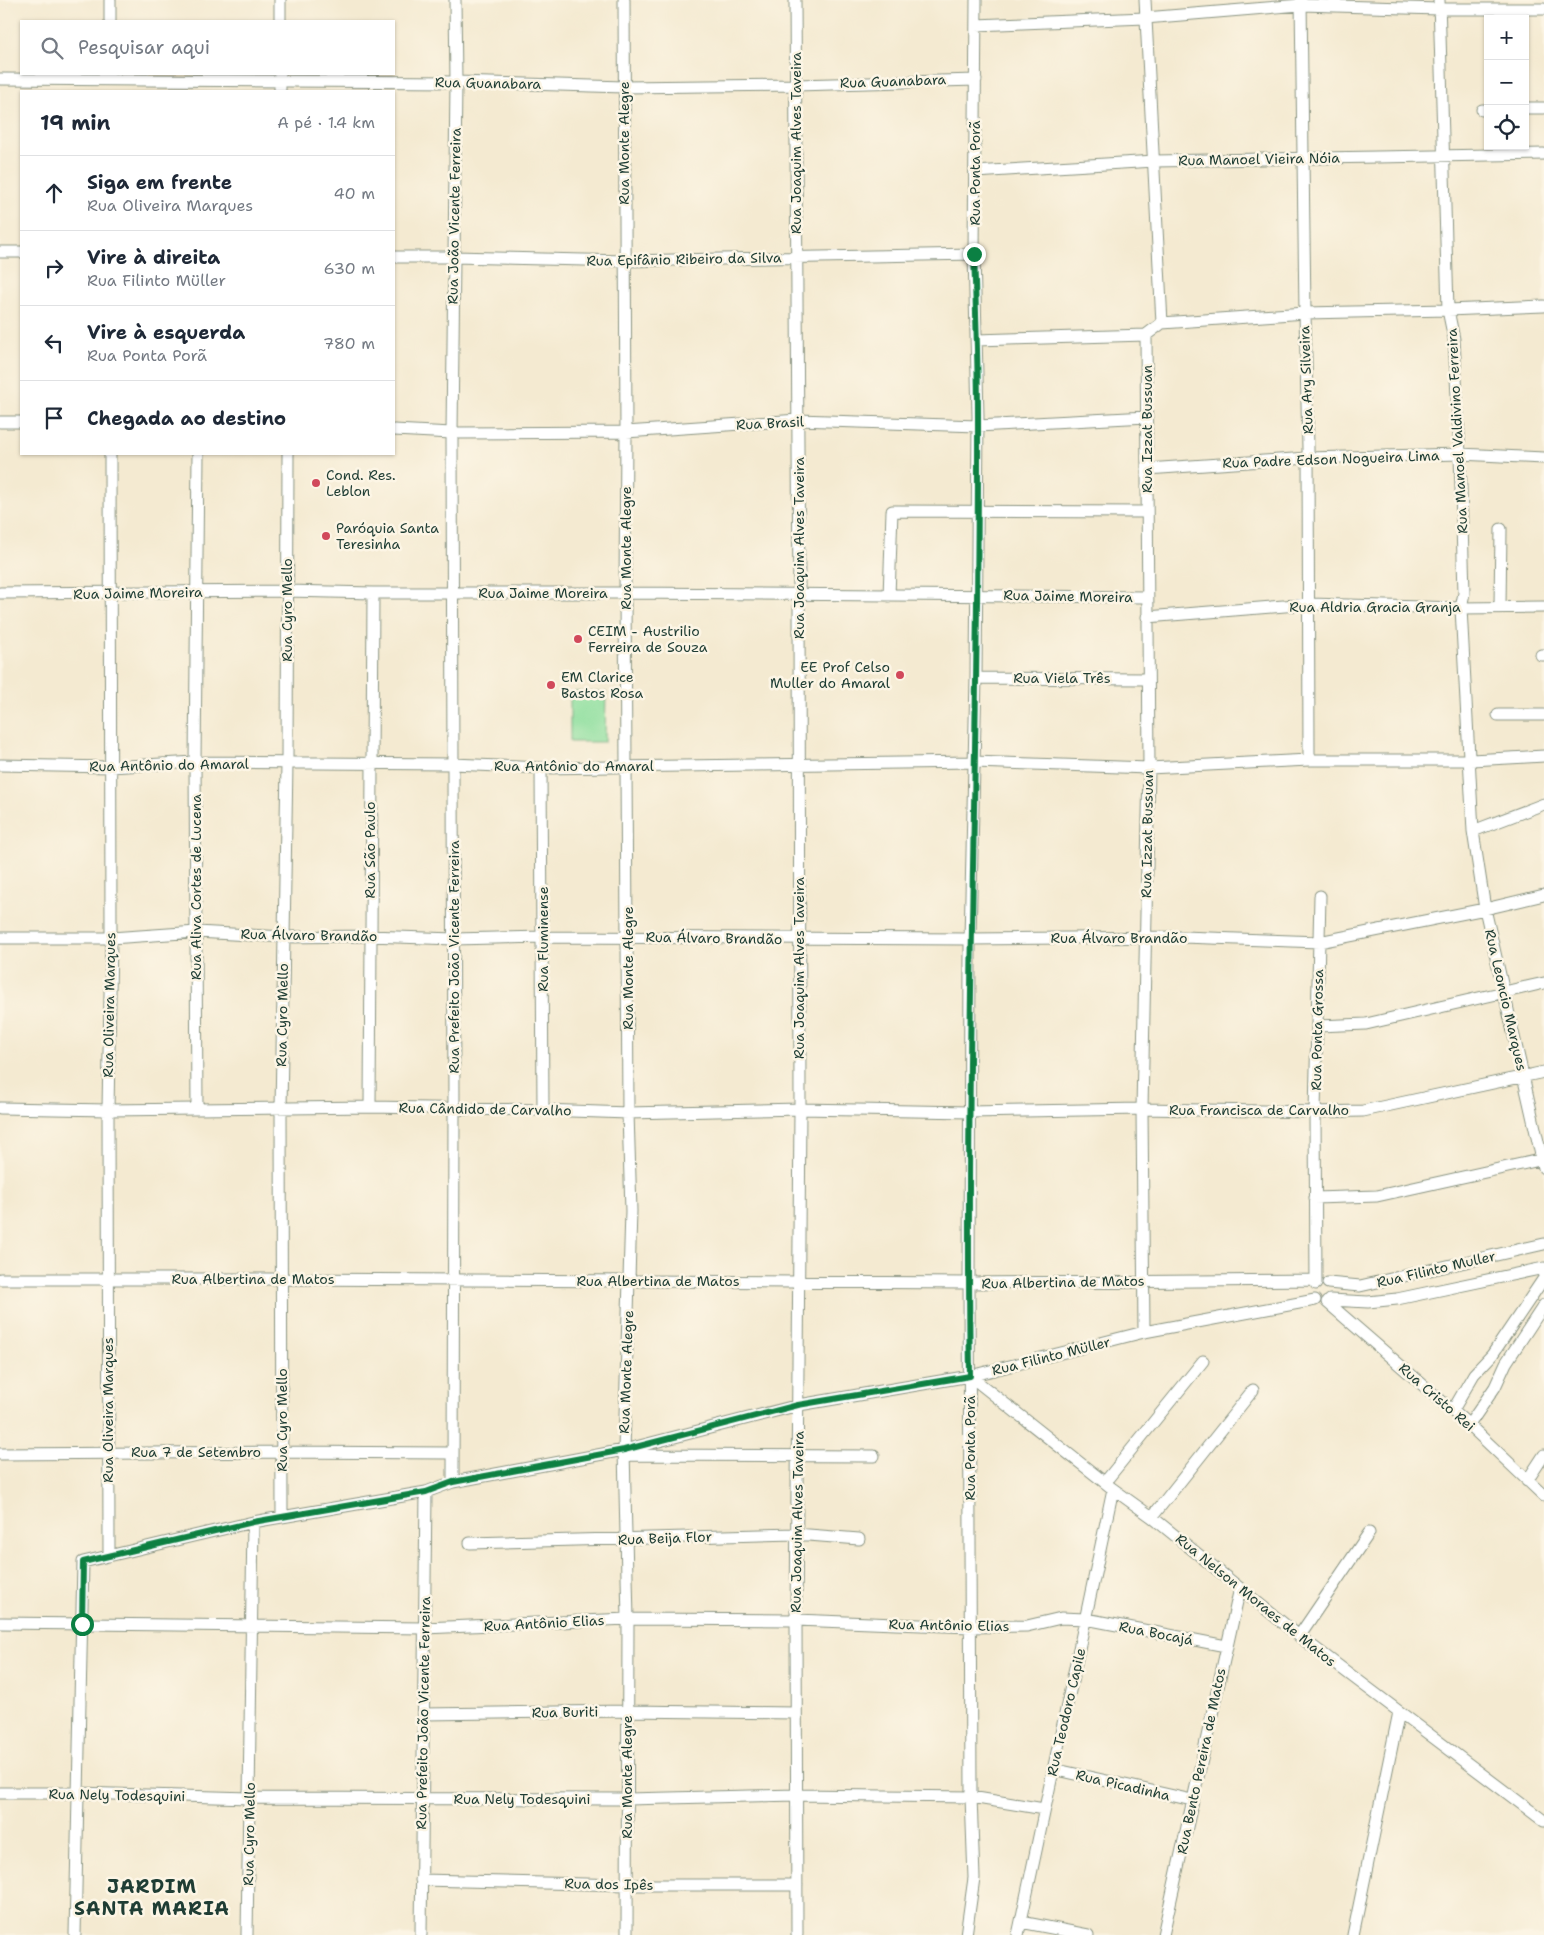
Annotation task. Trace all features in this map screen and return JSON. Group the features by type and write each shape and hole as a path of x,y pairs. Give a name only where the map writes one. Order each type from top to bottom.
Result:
{"street":[{"path":"110,0 110,20"},
{"path":"280,0 280,20"},
{"name":"Rua João Vicente Ferreira","path":"452,433 456,82 455,0"},
{"name":"Rua Monte Alegre","path":"624,0 628,1113 631,1211 624,1452 628,1539 627,1935"},
{"name":"Rua Joaquim Alves Taveira","path":"795,0 800,595 800,1282 796,1534 797,1935"},
{"name":"Rua Ponta Porã","path":"966,1935 974,1878 971,1797 969,1283 970,940 976,678 978,426 974,254 976,0"},
{"path":"1145,0 1162,323"},
{"path":"976,25 1145,18 1301,2 1544,9"},
{"name":"Rua Ary Silveira","path":"1301,2 1304,313 1308,458 1309,760"},
{"name":"Rua Manoel Valdivino Ferreira","path":"1440,5 1448,310 1454,339 1460,454 1464,593 1461,608 1471,760 1473,831"},
{"name":"Rua Guanabara","path":"0,79 110,82 456,82 624,86 796,85 976,80"},
{"path":"1529,108 1544,108"},
{"name":"Rua Manoel Vieira Nóia","path":"975,172 1154,162 1544,154"},
{"path":"0,252 20,252"},
{"name":"Rua Epifânio Ribeiro da Silva","path":"395,258 454,257 625,261 974,254"},
{"path":"976,340 1146,335 1162,323 1304,313 1544,306"},
{"name":"Rua Izzat Bussuan","path":"1144,1332 1142,1110 1144,937 1149,768 1146,597 1146,335"},
{"name":"Rua Brasil","path":"395,430 452,433 626,432 798,420 978,426 1147,417"},
{"path":"0,422 20,422"},
{"name":"Rua Prefeito João Vicente Ferreira","path":"452,433 454,593 453,1482"},
{"name":"Rua Padre Edson Nogueira Lima","path":"1147,469 1308,458 1460,454 1544,458"},
{"name":"Rua Oliveira Marques","path":"108,1556 108,1110 111,938 110,455"},
{"name":"Rua Aliva Cortes de Lucena","path":"197,1109 195,762 198,455"},
{"name":"Rua Cyro Mello","path":"282,1517 281,1109 287,764 288,455"},
{"path":"889,596 892,511 1146,512"},
{"path":"1500,529 1500,606"},
{"name":"Rua Jaime Moreira","path":"0,594 287,591 889,596 977,594 1146,597"},
{"name":"Rua São Paulo","path":"370,1107 373,593"},
{"name":"Rua Aldria Gracia Granja","path":"1147,617 1309,604 1461,608 1500,606 1544,607"},
{"name":"Rua Viela Três","path":"976,678 1147,679"},
{"path":"1498,715 1544,715"},
{"name":"Rua Antônio do Amaral","path":"0,765 111,767 195,762 453,764 541,768 974,762 1149,768 1309,760 1471,760 1544,756"},
{"name":"Rua Fluminense","path":"541,768 543,937 542,1110"},
{"path":"1473,831 1541,806"},
{"name":"Rua Leoncio Marques","path":"1473,831 1485,909 1543,1162"},
{"name":"Rua Álvaro Brandão","path":"0,938 111,938 197,932 284,938 370,936 970,940 1183,937 1319,942 1485,909 1544,895"},
{"name":"Rua Ponta Grossa","path":"1320,896 1315,1112 1315,1198 1320,1282 1312,1290 1324,1301 1332,1297 1333,1289 1320,1282"},
{"path":"1318,1026 1366,1024 1544,983"},
{"name":"Rua Francisca de Carvalho","path":"970,1112 1142,1110 1363,1111 1544,1072"},
{"name":"Rua Cândido de Carvalho","path":"0,1108 108,1110 370,1107 628,1113 800,1109 970,1112"},
{"path":"1315,1198 1377,1196 1543,1162"},
{"name":"Rua Filinto Muller","path":"1320,1282 1360,1286 1544,1244"},
{"name":"Rua Filinto Müller","path":"82,1624 83,1562 253,1522 426,1492 453,1482 624,1452 798,1405 970,1376 1144,1332 1324,1301 1368,1302 1396,1299 1544,1268"},
{"path":"1453,1410 1474,1374 1492,1355 1544,1278"},
{"name":"Rua Albertina de Matos","path":"0,1280 282,1279 969,1283 1143,1281 1320,1282"},
{"name":"Rua Cristo Rei","path":"1324,1301 1453,1410 1544,1496"},
{"path":"1469,1425 1495,1388 1506,1363 1544,1305"},
{"path":"1109,1486 1203,1361"},
{"name":"Rua Nelson Moraes de Matos","path":"970,1376 1109,1486 1152,1517 1299,1636 1544,1821"},
{"path":"1152,1517 1253,1390"},
{"path":"624,1452 874,1456"},
{"name":"Rua 7 de Setembro","path":"0,1454 452,1453"},
{"path":"1527,1480 1544,1455"},
{"name":"Rua Teodoro Capile","path":"1018,1935 1086,1619 1109,1486"},
{"name":"Rua Prefeito João Vicente Ferreira","path":"421,1935 426,1492"},
{"name":"Rua Cyro Mello","path":"247,1935 253,1522"},
{"path":"1299,1636 1369,1533"},
{"name":"Rua Beija Flor","path":"470,1543 796,1534 859,1539"},
{"name":"Rua Bento Pereira de Matos","path":"1163,1935 1240,1588"},
{"name":"Rua Antônio Elias","path":"0,1623 424,1628 628,1619 796,1620 970,1627 1027,1626 1061,1618 1086,1619"},
{"name":"Rua Bocajá","path":"1086,1619 1226,1646"},
{"path":"75,1935 82,1624"},
{"name":"Rua Buriti","path":"424,1714 628,1711 796,1713"},
{"path":"1353,1935 1399,1712"},
{"name":"Rua Picadinha","path":"1053,1769 1192,1800"},
{"name":"Rua Nely Todesquini","path":"0,1794 78,1793 249,1798 628,1799 796,1794 971,1797 1044,1809"},
{"name":"Rua dos Ipês","path":"421,1880 627,1885 797,1885"},
{"path":"1020,1922 1088,1935"}],"green space":[{"path":"570,692 606,692 605,742 570,742"}],"place":[{"name":"Cond. Res. Leblon","path":"316,483"},
{"name":"Paróquia Santa Teresinha","path":"326,536"},
{"name":"CEIM - Austrilio Ferreira de Souza","path":"578,639"},
{"name":"EE Prof Celso Muller do Amaral","path":"900,675"},
{"name":"EM Clarice Bastos Rosa","path":"551,685"}],"district":[{"name":"JARDIM SANTA MARIA","path":"152,1897"}],"route":[{"path":"82,1624 83,1562 253,1522 426,1492 453,1482 624,1450 798,1405 970,1376 970,940 976,678 978,416 974,254"}]}
